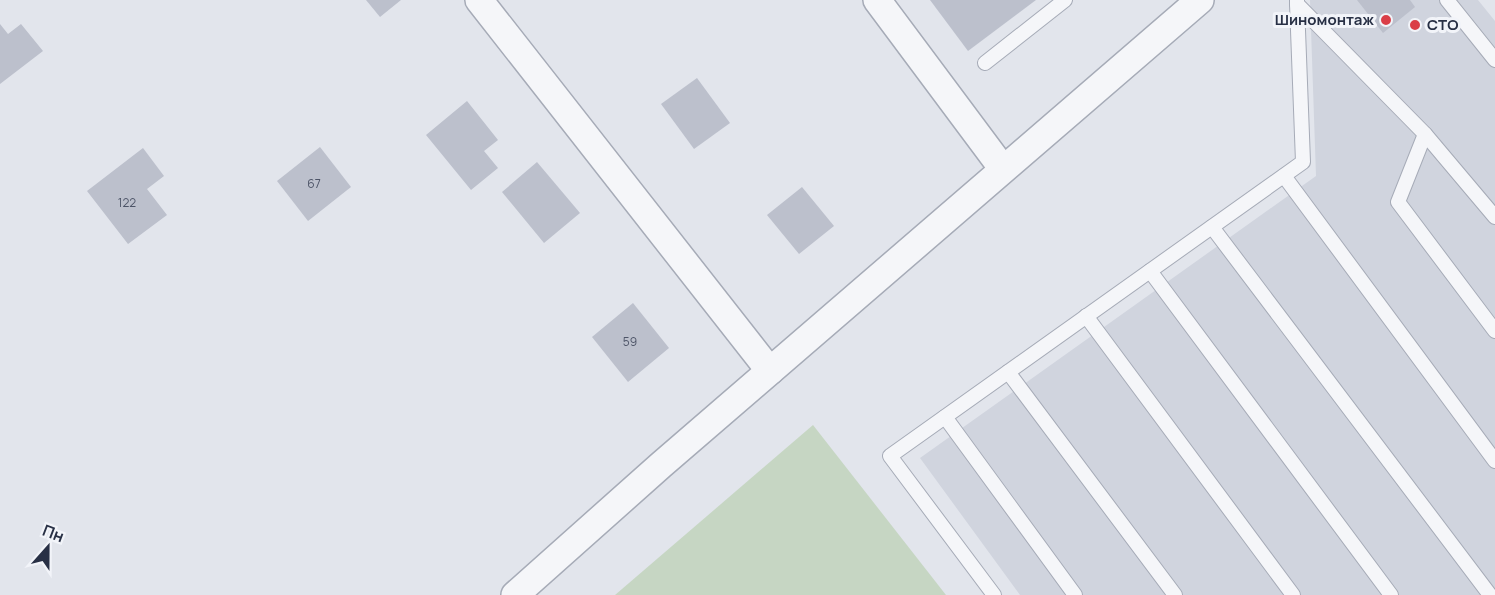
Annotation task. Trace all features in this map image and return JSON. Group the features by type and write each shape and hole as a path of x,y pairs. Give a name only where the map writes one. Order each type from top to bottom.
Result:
{"street":[{"path":"478,0 770,371"},
{"path":"877,0 1003,169"},
{"path":"515,595 661,465 1200,0"}],"lane":[{"path":"985,63 1065,0"},
{"path":"1447,0 1495,60"},
{"path":"1297,2 1425,134 1495,217"},
{"path":"994,595 890,456 1303,162 1297,2"},
{"path":"1425,134 1398,202 1495,332"},
{"path":"1284,176 1495,461"},
{"path":"1212,227 1490,595"},
{"path":"1150,271 1391,595"},
{"path":"1086,316 1293,595"},
{"path":"1008,372 1175,595"},
{"path":"945,417 1075,595"}],"shaded area":[{"path":"1310,0 1478,0 1495,21 1495,595 1020,595 920,458 1316,176"}],"green space":[{"path":"813,425 946,595 615,595"}],"building":[{"path":"366,0 401,0 380,17"},
{"path":"930,0 1036,0 968,51"},
{"name":"Шиномонтаж","path":"1357,0 1410,0 1415,7 1383,33"},
{"path":"0,24 8,34 21,24 43,51 0,84"},
{"path":"697,78 730,123 694,149 661,104"},
{"path":"467,101 498,140 484,151 498,168 471,190 426,135"},
{"path":"320,147 351,187 308,221 277,181"},
{"path":"143,148 164,176 147,189 167,215 128,244 87,191"},
{"path":"537,162 580,213 544,243 502,192"},
{"path":"802,187 834,226 799,254 767,215"},
{"path":"633,303 669,348 628,382 592,337"}],"place":[{"name":"Шиномонтаж","path":"1386,20"},
{"name":"СТО","path":"1415,25"}]}
